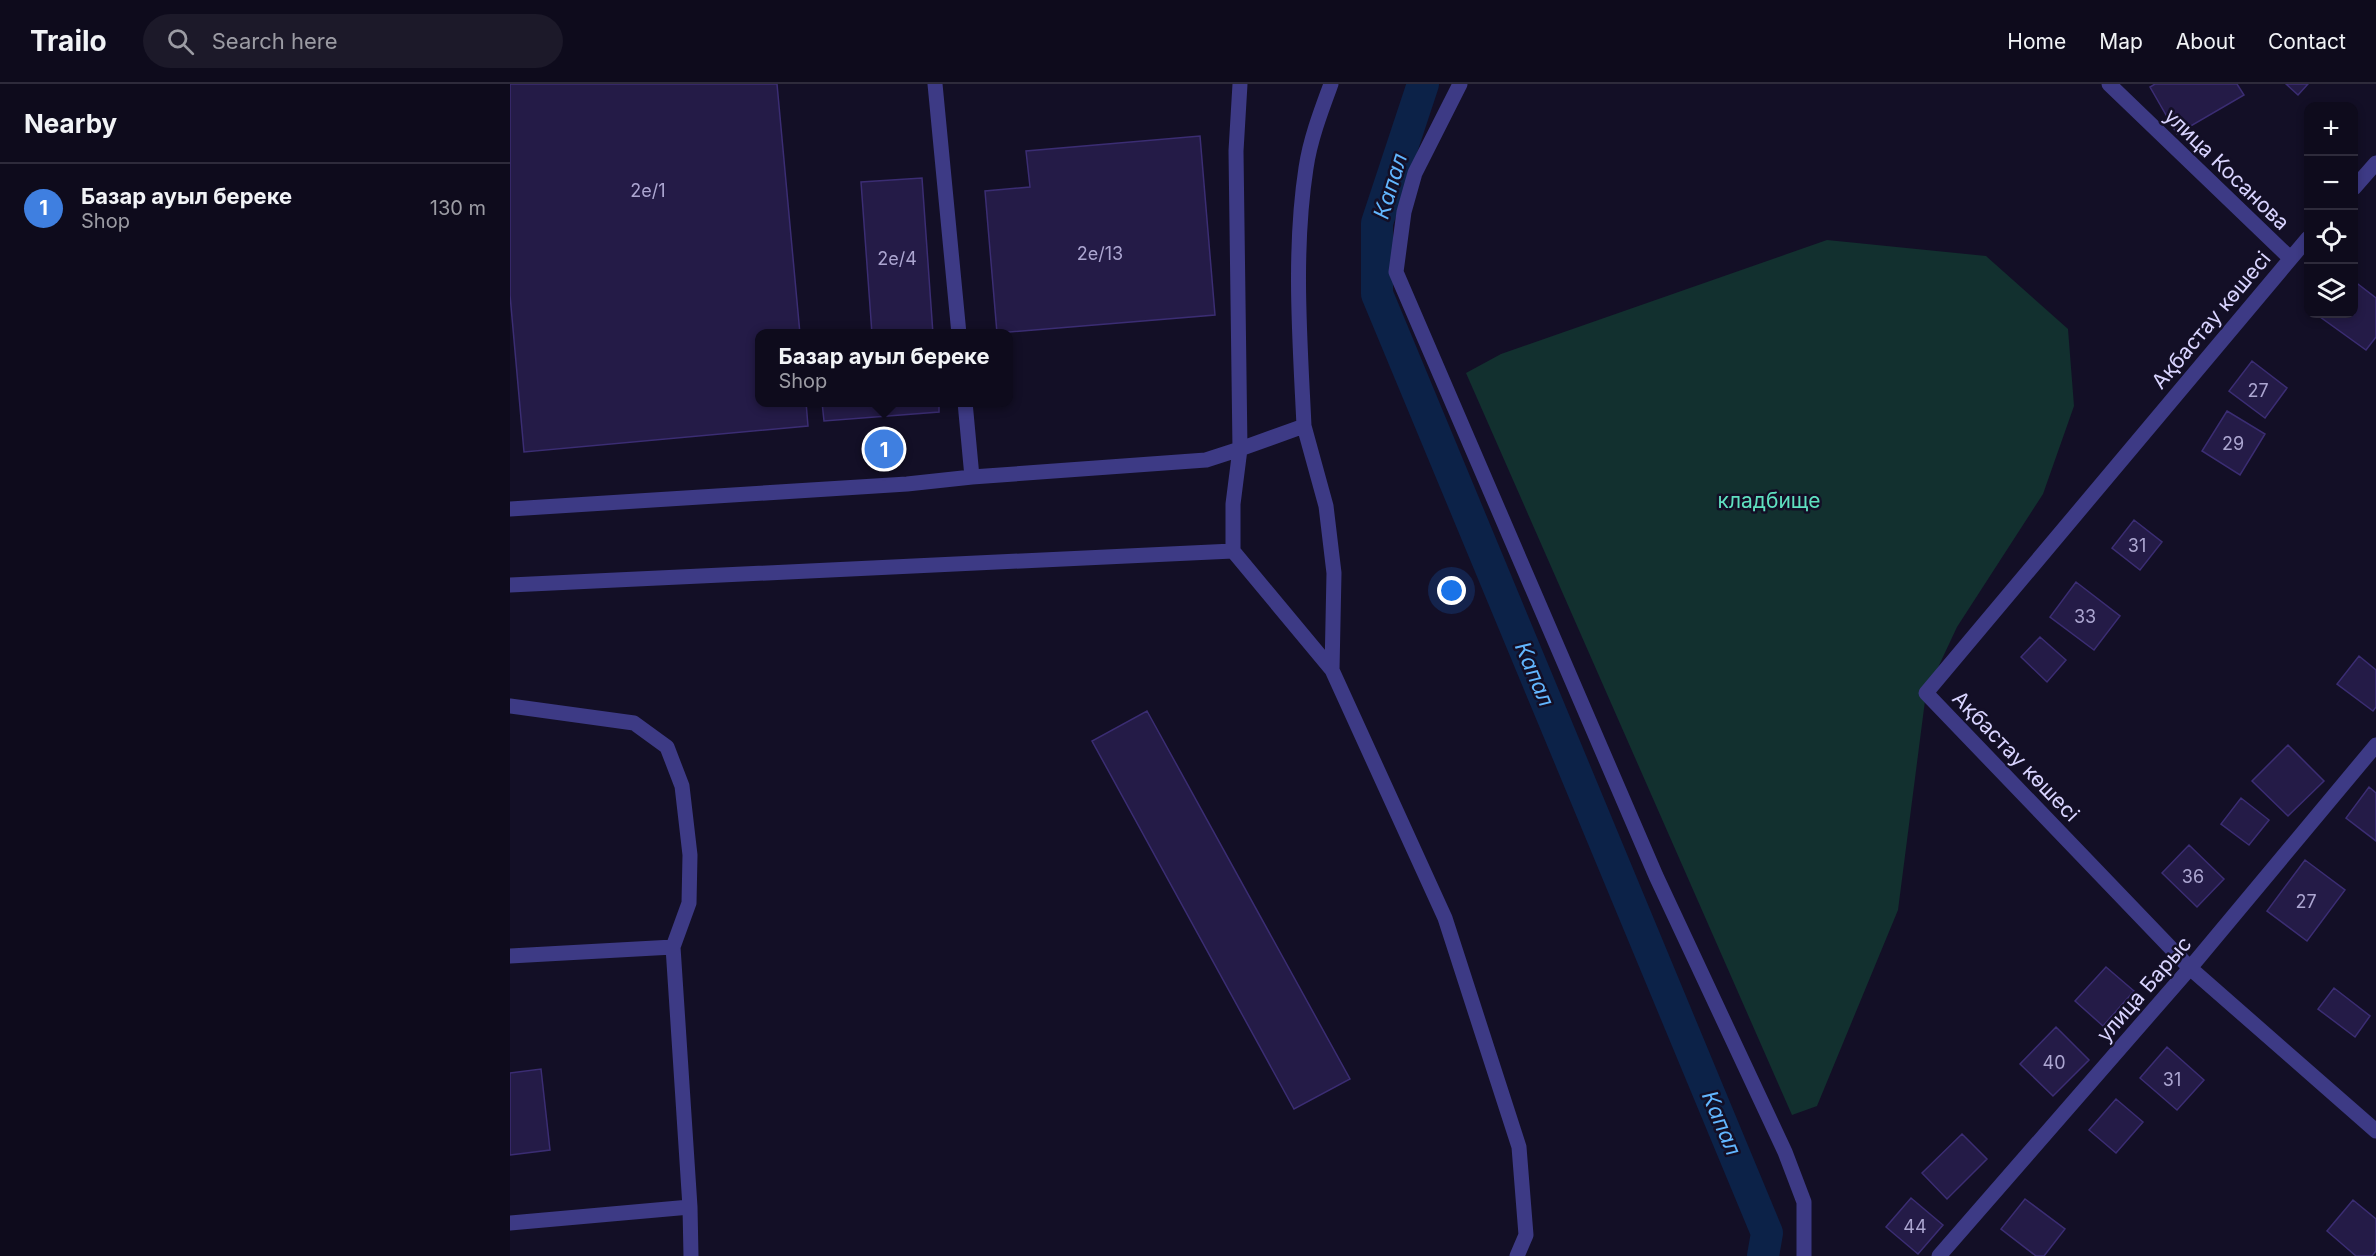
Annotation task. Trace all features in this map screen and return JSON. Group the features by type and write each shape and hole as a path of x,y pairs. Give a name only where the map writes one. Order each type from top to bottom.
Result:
{"street":[{"path":"935,84 959,329"},
{"path":"1240,84 1236,151 1240,449 1233,504 1233,551 1332,669 1445,918 1519,1147 1526,1235 1517,1256"},
{"path":"1331,84 1306,167 1299,306 1304,426 1326,506 1334,573 1332,669"},
{"path":"1460,84 1415,173 1404,212 1396,273 1656,876 1785,1152 1804,1202 1804,1256"},
{"name":"улица Косанова","path":"2109,84 2290,258"},
{"path":"2358,183 2376,163"},
{"name":"Ақбастау көшесі","path":"2304,242 1926,693 2190,968 2376,1131"},
{"path":"965,407 972,477"},
{"path":"510,509 895,485 972,477 1206,460 1304,426"},
{"path":"510,585 1233,551"},
{"path":"510,706 634,723 668,747 682,786 690,855 688,903 673,947 690,1207 691,1256"},
{"name":"улица Барыс","path":"1939,1256 2190,968 2376,745"},
{"path":"510,956 673,947"},
{"path":"510,1223 690,1207"}],"green space":[{"name":"кладбище","path":"1827,240 1986,256 2068,329 2074,406 2043,494 1957,627 1926,693 1898,910 1817,1106 1792,1115 1466,373 1501,354"}],"building":[{"path":"510,84 777,84 800,329 755,329 755,407 806,407 808,426 524,452 510,295"},
{"path":"2155,84 2237,84 2244,95 2177,134 2150,87"},
{"path":"2286,84 2308,84 2298,95"},
{"path":"1200,136 1215,315 1013,332 1013,329 997,329 985,191 1030,187 1026,151"},
{"path":"922,178 933,329 872,329 861,182"},
{"path":"2358,284 2376,298 2376,337 2366,350 2322,318 2358,318"},
{"path":"2252,361 2287,388 2265,418 2229,391"},
{"path":"823,407 939,407 939,412 824,421"},
{"path":"2227,411 2265,434 2240,475 2202,451"},
{"path":"2134,520 2162,542 2140,570 2112,548"},
{"path":"2076,582 2120,616 2094,650 2050,617"},
{"path":"2040,637 2066,660 2047,682 2021,657"},
{"path":"2359,656 2376,670 2376,707 2373,711 2337,684"},
{"path":"1147,711 1350,1079 1294,1109 1092,741"},
{"path":"2288,745 2324,781 2288,816 2252,781"},
{"path":"2369,787 2376,793 2376,841 2346,818"},
{"path":"2241,798 2269,820 2249,845 2221,824"},
{"path":"2189,845 2224,879 2197,907 2162,873"},
{"path":"2305,860 2345,890 2307,941 2267,911"},
{"path":"2106,967 2134,991 2103,1026 2075,1001"},
{"path":"2334,988 2370,1016 2355,1037 2318,1009"},
{"path":"2056,1027 2089,1060 2053,1096 2020,1064"},
{"path":"2167,1047 2204,1080 2177,1110 2140,1078"},
{"path":"541,1069 550,1150 510,1155 510,1073"},
{"path":"2116,1099 2143,1122 2116,1153 2089,1130"},
{"path":"1962,1134 1987,1159 1947,1199 1922,1173"},
{"path":"1911,1198 1943,1225 1918,1254 1886,1227"},
{"path":"2025,1199 2065,1229 2044,1256 2036,1256 2001,1229"},
{"path":"2353,1200 2376,1219 2376,1251 2372,1256 2356,1256 2327,1231"}],"waterway":[{"name":"Капал","path":"1423,84 1377,223 1377,294 1767,1233 1763,1256"}],"place":[{"name":"Базар ауыл береке","path":"884,449"}]}
